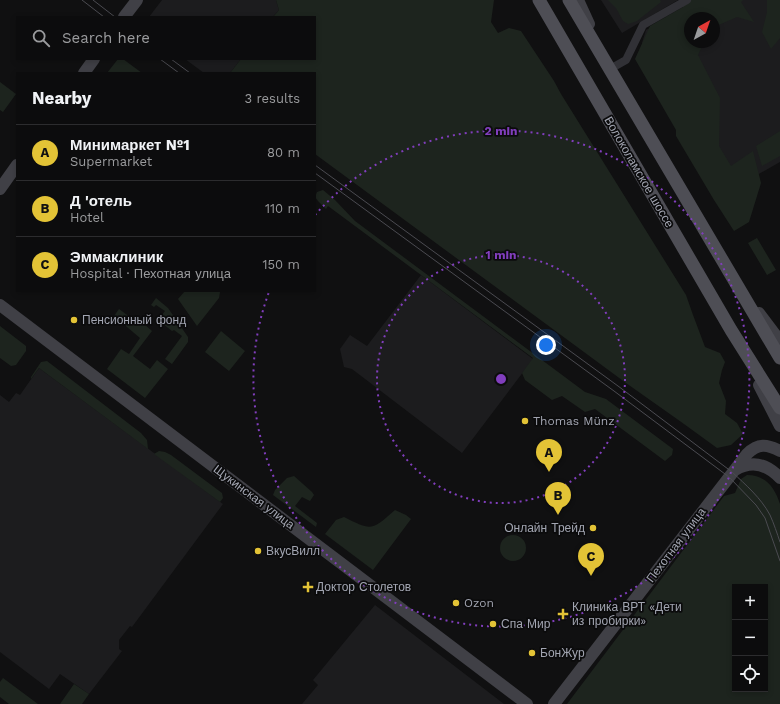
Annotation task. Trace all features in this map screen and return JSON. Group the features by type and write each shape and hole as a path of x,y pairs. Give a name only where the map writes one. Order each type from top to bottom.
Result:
{"main road":[{"path":"125,16 137,0"},
{"name":"Волоколамское шоссе","path":"539,0 739,344 780,408"},
{"path":"568,0 780,358"},
{"path":"578,0 608,66"},
{"path":"85,72 93,60"},
{"path":"0,189 16,166"},
{"path":"737,285 780,341"},
{"name":"Щукинская улица","path":"0,305 527,704"},
{"name":"Волоколамское шоссе","path":"739,344 780,426"},
{"name":"Пехотная улица","path":"554,704 747,454 754,448 762,446 770,447 780,452"},
{"path":"734,470 752,464 762,466 774,472 780,478"}],"street":[{"path":"608,66 626,60 643,25 687,0"}],"shaded area":[{"path":"162,0 276,0 279,10 274,16 150,16"},
{"path":"276,0 494,0 491,22 498,33 509,28 521,31 554,81 686,295 705,347 720,353 725,362 719,383 726,401 725,414 737,423 743,434 731,445 717,448 626,383 316,155 316,72 231,72 240,60 316,60 316,16 274,16 279,10"},
{"path":"601,0 678,0 622,33"},
{"path":"608,0 660,0 661,2 637,21 628,24 623,21 616,8"},
{"path":"681,0 743,0 741,2 754,22 737,17 720,24 720,12 684,12 684,48 701,48 698,55 720,98 719,146 731,166 753,151 761,183 749,222 734,231 676,136 676,130 635,59 650,26 683,7"},
{"path":"700,0 777,0 780,6 780,162 725,193 642,43 646,30"},
{"path":"767,0 780,0 780,38 771,49 762,32 767,12"},
{"path":"117,60 124,60 141,72 108,72"},
{"path":"186,60 240,60 231,72 203,72"},
{"path":"0,82 16,94 3,112 0,110"},
{"path":"780,131 780,156 762,166 756,146"},
{"path":"323,190 355,221 585,392 606,399 673,449 672,455 665,461 595,409 585,412 562,396 552,400 525,380 522,373 533,358 328,206 326,209 316,198 317,192"},
{"path":"757,238 776,270 767,275 748,243"},
{"path":"421,275 533,359 462,453 352,369 344,367 340,349 350,335 367,346"},
{"path":"184,292 220,292 219,298 197,326 178,299"},
{"path":"156,298 168,308 188,337 188,342 172,364 165,359 182,336 174,330 172,331 158,320 165,311 156,305 154,307 151,305"},
{"path":"119,309 142,326 144,324 152,331 133,356 150,369 157,360 168,369 145,398 107,369 121,349 129,354 140,338 114,316"},
{"path":"0,326 26,346 26,351 16,365 11,366 0,358"},
{"path":"221,331 245,351 229,371 205,352"},
{"path":"47,361 141,433 147,440 148,449 39,368 31,379 41,362"},
{"path":"39,368 223,504 132,627 130,626 119,640 119,649 122,651 89,694 60,674 49,689 0,652 0,395 9,402 16,393 20,395"},
{"path":"159,451 171,455 222,493 223,498 220,502 154,454"},
{"path":"747,475 759,477 769,484 780,504 780,704 567,704 724,496 735,493 741,479"},
{"path":"294,476 314,495 310,501 302,497 295,506 317,523 316,527 273,495 275,490 287,478"},
{"path":"395,510 411,519 373,570 325,534 336,520 344,517 360,525 371,527 381,522"},
{"path":"513,535 523,538 526,548 523,558 513,561 503,558 500,548 503,538"},
{"path":"375,605 504,704 302,704 318,685 313,680"},
{"path":"3,678 38,704 9,704 0,697 0,682"},
{"path":"74,684 89,694 82,704 60,704"}],"tram line":[{"path":"82,0 103,16"},
{"path":"93,0 114,16"},
{"path":"161,60 178,72"},
{"path":"172,60 189,72"},
{"path":"316,166 618,386 732,472 762,503 770,515 780,542"},
{"path":"316,174 614,391 729,477 756,505 765,518 780,561"}],"place":[{"name":"Пенсионный фонд","path":"74,320"},
{"name":"Thomas Münz","path":"525,421"},
{"name":"Минимаркет №1","path":"549,472"},
{"name":"Д 'отель","path":"558,515"},
{"name":"Онлайн Трейд","path":"593,528"},
{"name":"ВкусВилл","path":"258,551"},
{"name":"Эммаклиник","path":"591,576"},
{"name":"Доктор Столетов","path":"308,587"},
{"name":"Ozon","path":"456,603"},
{"name":"Клиника ВРТ «Дети из пробирки»","path":"563,614"},
{"name":"Спа Мир","path":"493,624"},
{"name":"БонЖур","path":"532,653"}]}
